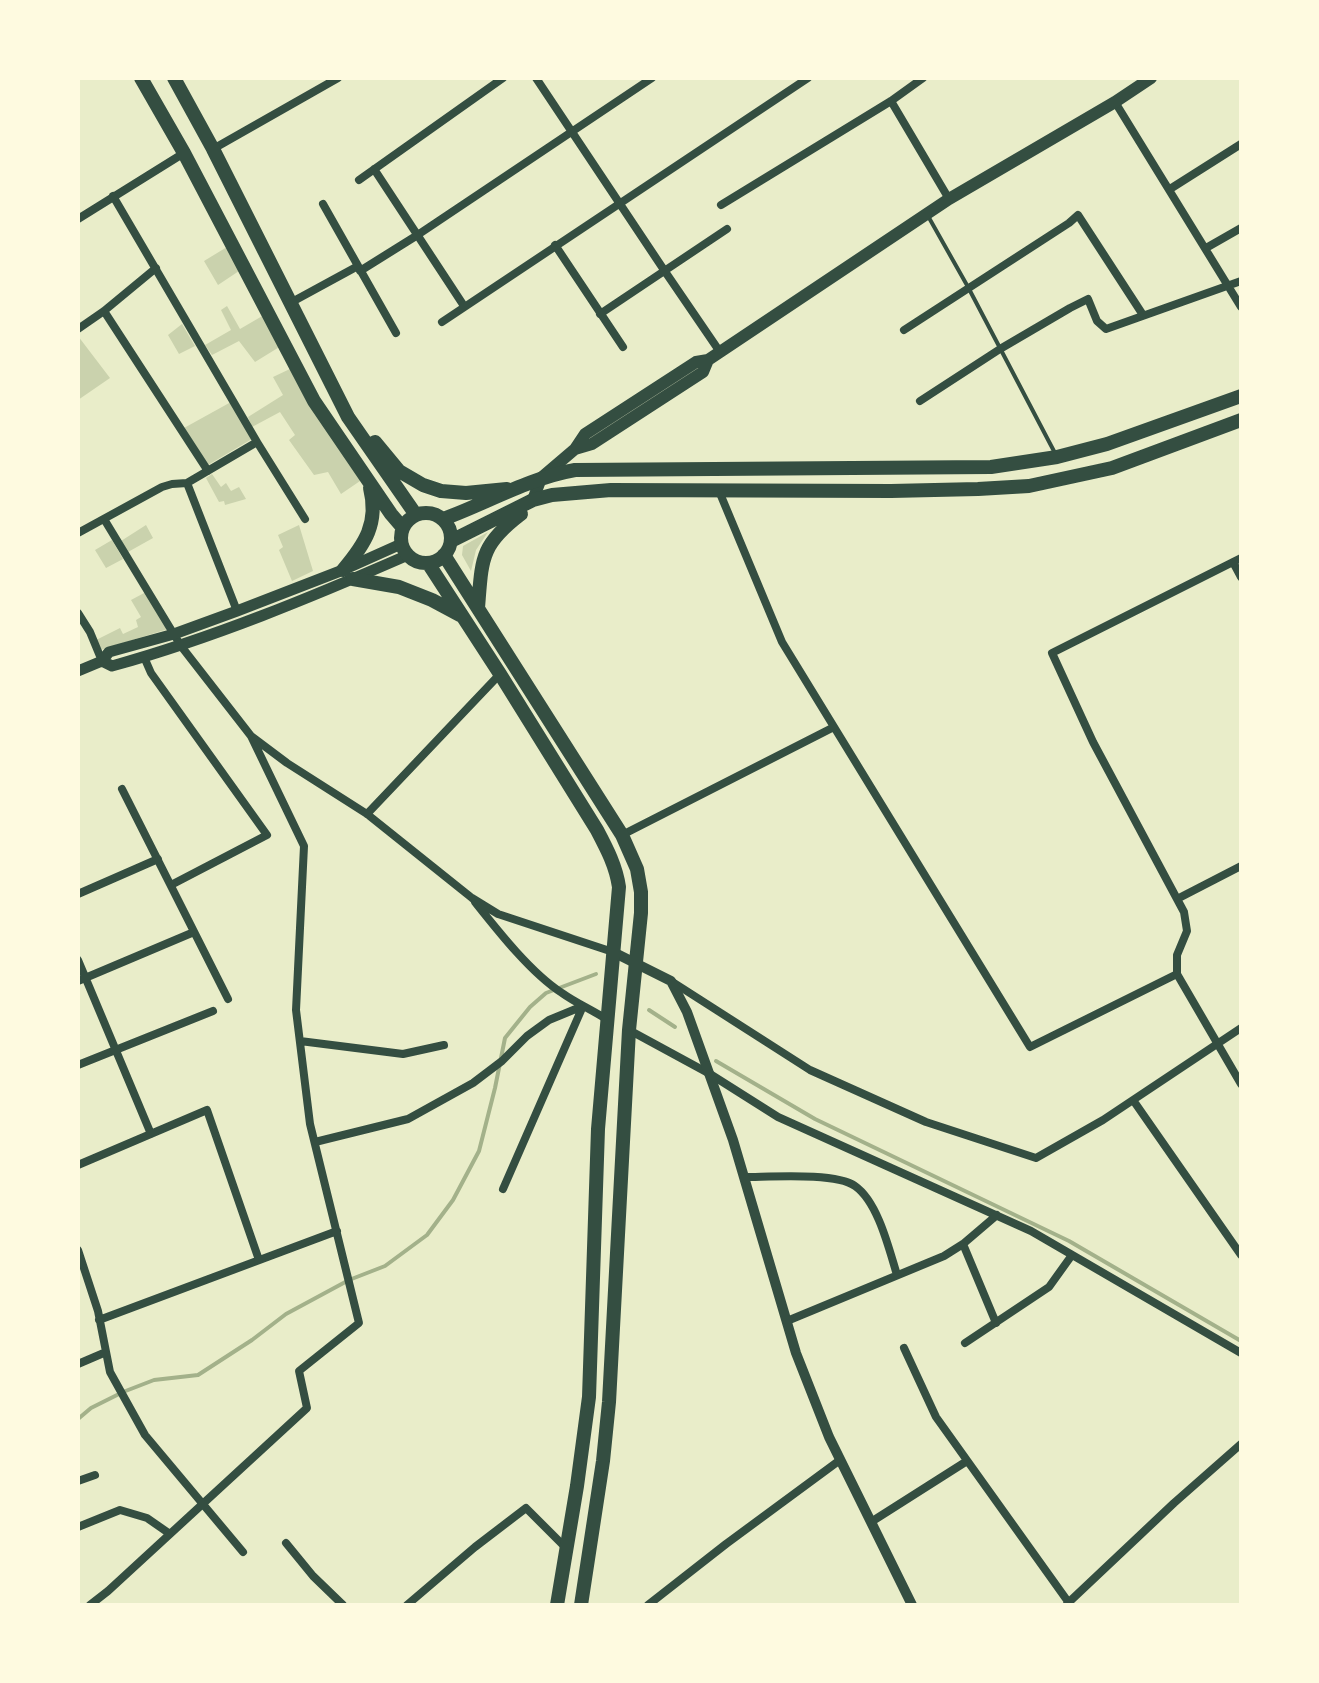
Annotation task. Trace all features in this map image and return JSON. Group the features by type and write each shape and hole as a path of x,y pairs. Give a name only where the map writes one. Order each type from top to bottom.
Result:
{"highway":[{"path":"141,78 184,153 314,401 403,528"},
{"path":"174,78 348,417 416,515"},
{"path":"443,519 541,478 575,470 991,467 1057,457 1107,444 1241,396"},
{"path":"348,417 365,430 399,471 423,485 441,491 466,493 515,490"},
{"path":"451,541 533,500 552,495 611,490 904,491 1029,486 1112,468 1241,420"},
{"path":"368,481 373,499 371,527 348,574 399,587 432,600 464,618"},
{"path":"478,608 481,562 489,543 502,528 552,495"},
{"path":"430,513 443,519 451,533 451,541 444,555 433,562 420,562 404,549 403,528 416,515 430,513"},
{"path":"444,555 622,835 637,869 641,892 629,1030 609,1402 581,1605"},
{"path":"428,563 610,854 619,887 598,1129 589,1397 557,1605"}],"main road":[{"path":"533,500 541,478 575,449 592,444 703,372 708,360 949,199 1115,102 1143,80"},
{"path":"102,661 112,666 181,646 404,549"},
{"path":"78,671 102,661 109,652 174,634 348,574"}],"street":[{"path":"213,149 338,78"},
{"path":"359,180 503,78"},
{"path":"536,78 720,352"},
{"path":"290,303 416,236 652,78"},
{"path":"442,322 808,78"},
{"path":"721,205 891,101 923,78"},
{"path":"891,101 949,199"},
{"path":"1115,102 1241,307"},
{"path":"1170,189 1241,144"},
{"path":"78,219 184,153"},
{"path":"374,169 464,306"},
{"path":"113,196 305,519"},
{"path":"323,204 396,333"},
{"path":"904,330 1078,215 1143,315"},
{"path":"1206,248 1241,228"},
{"path":"600,314 727,229"},
{"path":"555,245 623,347"},
{"path":"78,329 156,268"},
{"path":"920,401 1000,349 1088,299 1097,321 1106,329 1241,281"},
{"path":"104,311 208,471"},
{"path":"78,533 162,487 187,483 257,442"},
{"path":"187,483 237,611"},
{"path":"719,491 782,642 1030,1047 1177,974"},
{"path":"90,1605 307,1408 299,1371 359,1323 310,1124 296,1010 304,846 251,736 181,646 104,519"},
{"path":"1241,577 1237,560 1052,653 1093,742 1184,912 1187,931 1177,955 1177,974 1241,1084"},
{"path":"78,613 102,661"},
{"path":"144,657 151,673 267,835 171,885"},
{"path":"367,814 500,674"},
{"path":"622,835 834,727"},
{"path":"251,736 367,814 472,898 498,914 613,952 671,981 810,1070 926,1122 1036,1158 1103,1120 1241,1028"},
{"path":"122,789 228,999"},
{"path":"78,894 158,859"},
{"path":"1177,899 1241,866"},
{"path":"472,898 503,938 551,985 606,1019"},
{"path":"82,979 194,932"},
{"path":"78,960 82,979 151,1134"},
{"path":"671,981 687,1012 710,1074 796,1353 829,1437 912,1605"},
{"path":"315,1142 408,1119 473,1083 549,1020 583,1006"},
{"path":"503,1189 583,1006"},
{"path":"78,1065 213,1011"},
{"path":"629,1030 710,1074 778,1117 1031,1231 1241,1353"},
{"path":"300,1041 403,1054 444,1045"},
{"path":"1133,1100 1241,1255"},
{"path":"78,1165 207,1110 259,1260"},
{"path":"744,1177 829,1178 858,1187 875,1213 897,1275"},
{"path":"787,1321 944,1256 997,1215"},
{"path":"99,1320 337,1231"},
{"path":"963,1244 996,1323"},
{"path":"78,1250 82,1276 99,1320 110,1372 145,1435 243,1552"},
{"path":"965,1343 1049,1287 1072,1255"},
{"path":"904,1348 936,1417 1068,1604 1241,1444"},
{"path":"78,1364 106,1352"},
{"path":"648,1605 840,1460"},
{"path":"871,1522 967,1461"},
{"path":"78,1481 95,1475"},
{"path":"407,1605 526,1508 567,1549"},
{"path":"78,1527 120,1510 147,1518 170,1534"},
{"path":"286,1543 313,1576 343,1605"}],"lane":[{"path":"927,215 1057,457"}],"green space":[{"path":"227,247 239,271 218,285 204,261"},
{"path":"227,306 240,329 264,315 281,346 255,362 239,341 212,355 205,345 231,330 221,310"},
{"path":"182,324 195,346 179,354 168,335"},
{"path":"78,336 110,378 78,400"},
{"path":"292,368 363,479 341,494 328,472 314,475 289,440 295,435 280,412 252,427 248,417 283,395 273,377"},
{"path":"231,402 252,439 208,465 184,428"},
{"path":"212,474 221,487 226,483 231,491 239,487 246,499 225,505 224,501 219,502 206,478"},
{"path":"146,525 153,538 128,552 121,541"},
{"path":"299,525 313,571 292,581 279,550 283,547 278,535"},
{"path":"488,532 476,550 471,571 462,555 463,546"},
{"path":"112,540 123,559 106,568 95,550"},
{"path":"146,592 168,629 100,650 96,640 120,628 123,634 138,627 136,620 141,617 131,600"}],"waterway":[{"path":"78,1419 91,1408 154,1380 198,1375 286,1314 349,1280 385,1266 427,1235 453,1200 479,1151 505,1038 546,993 596,974"},
{"path":"649,1010 675,1027"},
{"path":"716,1061 815,1119 1069,1241 1241,1341"}]}
